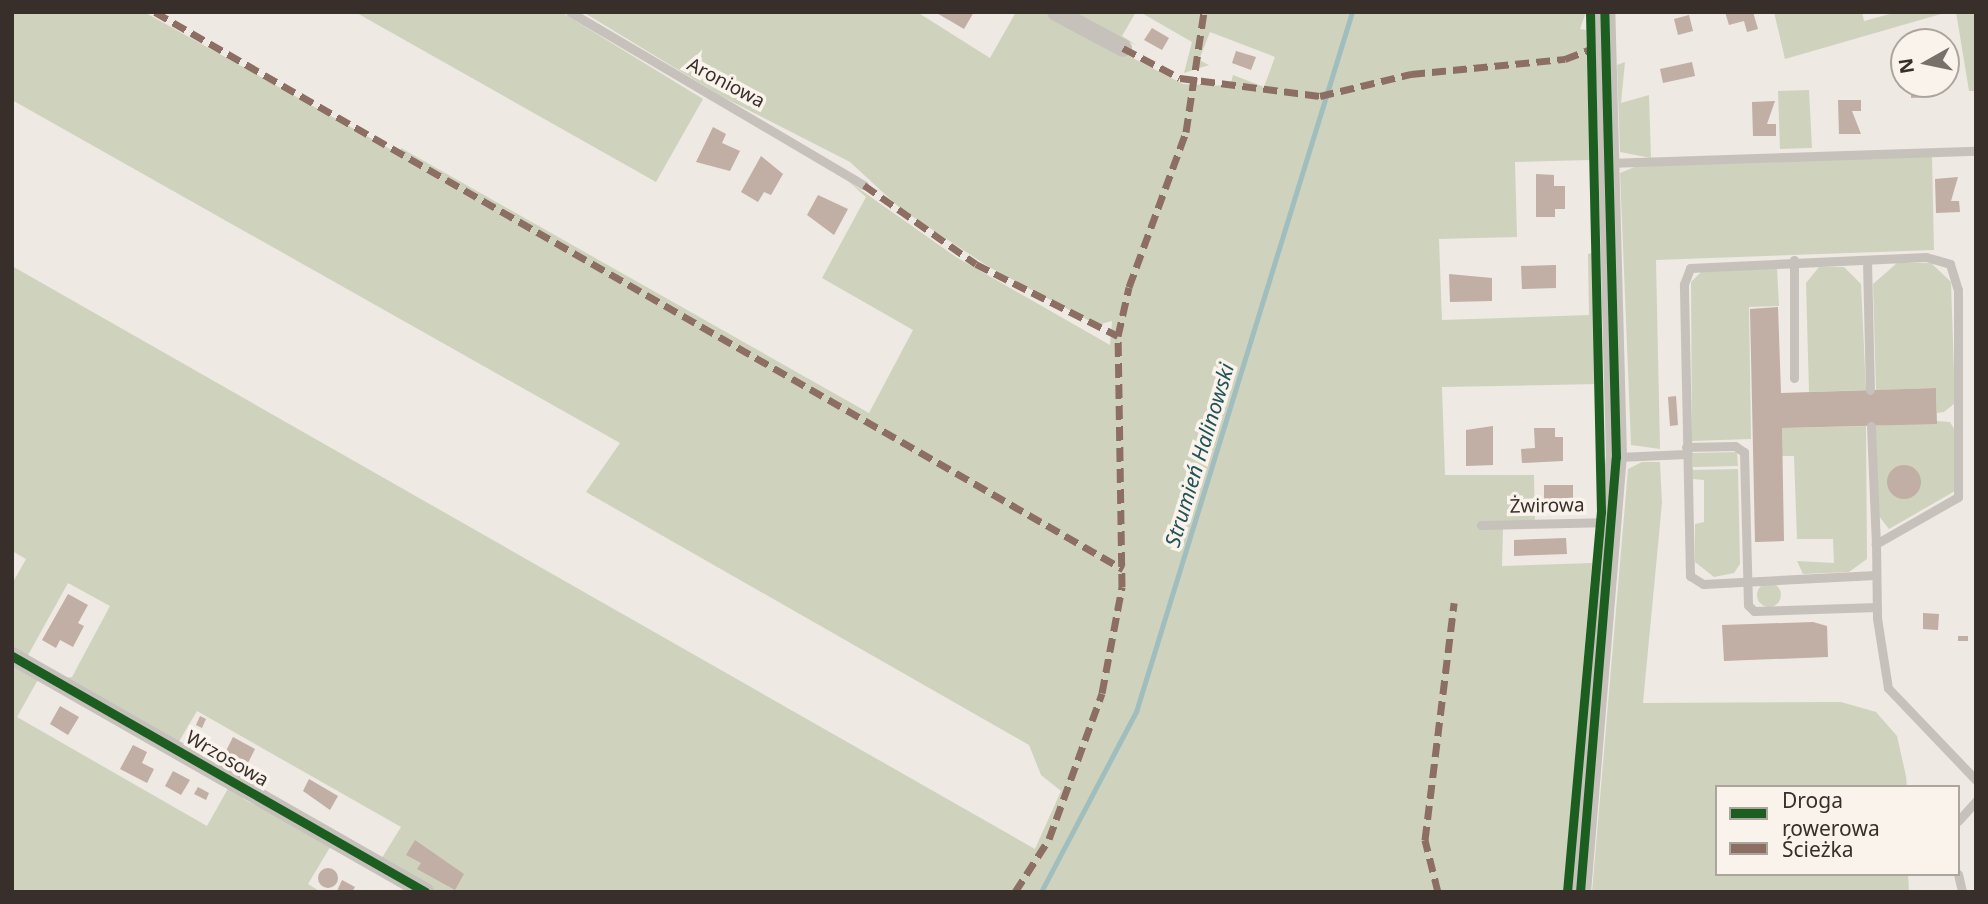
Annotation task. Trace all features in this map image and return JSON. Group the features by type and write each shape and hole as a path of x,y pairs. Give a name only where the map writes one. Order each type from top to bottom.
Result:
{"street":[{"path":"1056,12 1123,48"},
{"path":"1580,892 1614,522 1616,457 1604,12"},
{"name":"Wrzosowa","path":"12,656 425,892"}],"lane":[{"name":"Aroniowa","path":"570,12 864,185"},
{"path":"1608,163 1976,151"},
{"path":"1794,260 1794,378"},
{"path":"1875,575 1703,584 1690,576 1686,451 1686,275 1698,263 1943,260 1958,290 1958,497 1876,544"},
{"path":"1867,261 1870,390"},
{"path":"1871,426 1875,575 1884,682 1976,780"},
{"path":"1616,457 1735,446 1744,453 1747,582 1754,611 1877,607"},
{"name":"Żwirowa","path":"1481,525 1614,522"},
{"path":"1960,819 1976,801"}],"green space":[{"path":"12,12 144,12 399,154 401,148 869,413 913,330 822,278 866,197 848,181 956,257 1110,345 1112,321 1097,325 989,267 901,209 850,162 721,96 583,12 917,12 990,58 1016,12 1044,12 1183,84 1230,86 1233,75 1264,87 1275,57 1210,32 1199,60 1209,65 1184,73 1192,42 1140,12 1586,12 1580,29 1586,30 1590,160 1515,162 1517,237 1439,239 1442,320 1589,315 1588,254 1594,253 1599,384 1442,387 1445,475 1534,475 1535,526 1503,527 1502,566 1592,563 1564,892 434,892 380,861 401,827 197,711 177,745 65,678 72,677 110,606 68,583 27,657 12,647 12,584 26,559 12,551 12,266 1035,849 1061,791 1041,775 1029,745 586,492 620,443 12,100"},
{"path":"355,12 561,12 703,99 656,182"},
{"path":"1069,12 1136,12 1122,36 1138,46"},
{"path":"1774,12 1862,12 1864,21 1897,12 1948,12 1890,28 1785,59"},
{"path":"1956,12 1976,12 1976,91 1969,91"},
{"path":"1625,62 1621,103 1649,95 1651,158 1620,152 1617,65"},
{"path":"1809,90 1812,148 1780,149 1778,91"},
{"path":"1932,156 1934,250 1656,260 1660,449 1631,445 1620,173 1637,166"},
{"path":"1897,263 1931,263 1951,282 1955,403 1944,412 1937,413 1936,388 1876,390 1873,284"},
{"path":"1819,267 1844,267 1861,284 1866,390 1809,392 1806,283"},
{"path":"1777,268 1779,306 1749,307 1751,439 1692,441 1691,282 1702,271"},
{"path":"1596,404 1599,404 1599,473 1596,472"},
{"path":"1950,422 1956,432 1955,491 1889,529 1879,516 1875,426"},
{"path":"1866,426 1867,559 1849,572 1803,574 1797,561 1834,563 1833,539 1797,539 1794,456 1782,456 1782,428"},
{"path":"1737,452 1738,466 1693,467 1692,453"},
{"path":"1642,462 1660,462 1662,503 1643,703 1841,702 1876,712 1897,736 1906,776 1907,785 1715,785 1715,876 1908,876 1909,892 1592,892 1628,469"},
{"path":"1738,469 1740,564 1734,573 1714,577 1695,562 1695,524 1704,522 1704,480 1693,479 1692,470"},
{"path":"1769,583 1778,586 1781,595 1778,604 1769,607 1760,604 1757,595 1760,586"},
{"path":"12,660 40,676 17,717 207,826 230,785 245,800 332,844 308,884 321,892 12,892"}],"building":[{"path":"935,12 974,12 964,29"},
{"path":"1725,12 1753,12 1758,29 1747,32 1744,21 1729,25"},
{"path":"1689,15 1693,31 1678,35 1674,19"},
{"path":"1152,28 1169,38 1162,50 1144,40"},
{"path":"1236,51 1256,57 1251,70 1232,63"},
{"path":"1692,62 1695,76 1663,83 1660,69"},
{"path":"1838,100 1861,100 1861,111 1852,111 1861,134 1839,134"},
{"path":"1775,101 1767,124 1776,124 1776,136 1753,136 1752,102"},
{"path":"713,127 726,134 722,143 740,151 730,171 696,162"},
{"path":"761,156 783,174 771,195 764,192 758,202 741,192"},
{"path":"1536,174 1554,175 1554,186 1565,186 1565,209 1555,209 1555,217 1536,217"},
{"path":"1958,177 1951,201 1959,201 1960,212 1936,213 1935,179"},
{"path":"818,195 848,209 834,235 807,215"},
{"path":"1556,265 1556,288 1522,289 1521,266"},
{"path":"1449,274 1492,278 1492,301 1450,302"},
{"path":"1778,307 1781,393 1936,388 1937,424 1782,428 1784,541 1755,542 1750,309"},
{"path":"1676,396 1678,425 1670,426 1668,397"},
{"path":"1493,426 1493,465 1466,466 1466,430"},
{"path":"1534,428 1555,428 1555,437 1563,437 1563,461 1522,463 1521,449 1535,448"},
{"path":"1904,465 1916,470 1921,482 1916,494 1904,499 1892,494 1887,482 1892,470"},
{"path":"1544,485 1573,485 1573,500 1544,500"},
{"path":"1566,538 1567,554 1514,556 1514,540"},
{"path":"68,594 88,605 78,623 84,626 73,647 60,640 56,648 42,640"},
{"path":"1923,613 1939,614 1938,630 1923,629"},
{"path":"1813,622 1827,626 1828,657 1724,661 1722,625"},
{"path":"1958,636 1968,636 1968,641 1958,641"},
{"path":"60,706 79,717 68,735 50,724"},
{"path":"200,716 206,719 202,728 196,725"},
{"path":"233,737 255,749 246,767 224,755"},
{"path":"133,745 147,752 142,763 154,769 147,783 120,769"},
{"path":"173,771 190,780 181,795 165,786"},
{"path":"309,779 338,796 330,810 303,791"},
{"path":"198,787 209,793 206,800 194,794"},
{"path":"415,840 464,874 455,890 417,869 421,863 406,855"},
{"path":"328,868 335,871 338,878 335,885 328,888 321,885 318,878 321,871"},
{"path":"342,880 355,887 352,892 337,891"}],"waterway":[{"name":"Strumień Halinowski","path":"1041,892 1136,712 1352,12"}],"marked path":[{"path":"155,12 1123,569"},
{"path":"1015,892 1049,839 1102,693 1122,587 1118,336 1129,287 1186,132 1204,12"},
{"path":"1123,48 1180,78 1320,96 1411,74 1565,59 1594,48"},
{"path":"864,185 976,264 1118,336"},
{"path":"1438,892 1425,840 1454,603"}],"cycle path":[{"path":"1567,892 1601,512 1590,12"},
{"path":"1580,892 1616,457 1604,12"},
{"path":"12,656 425,892"}]}
